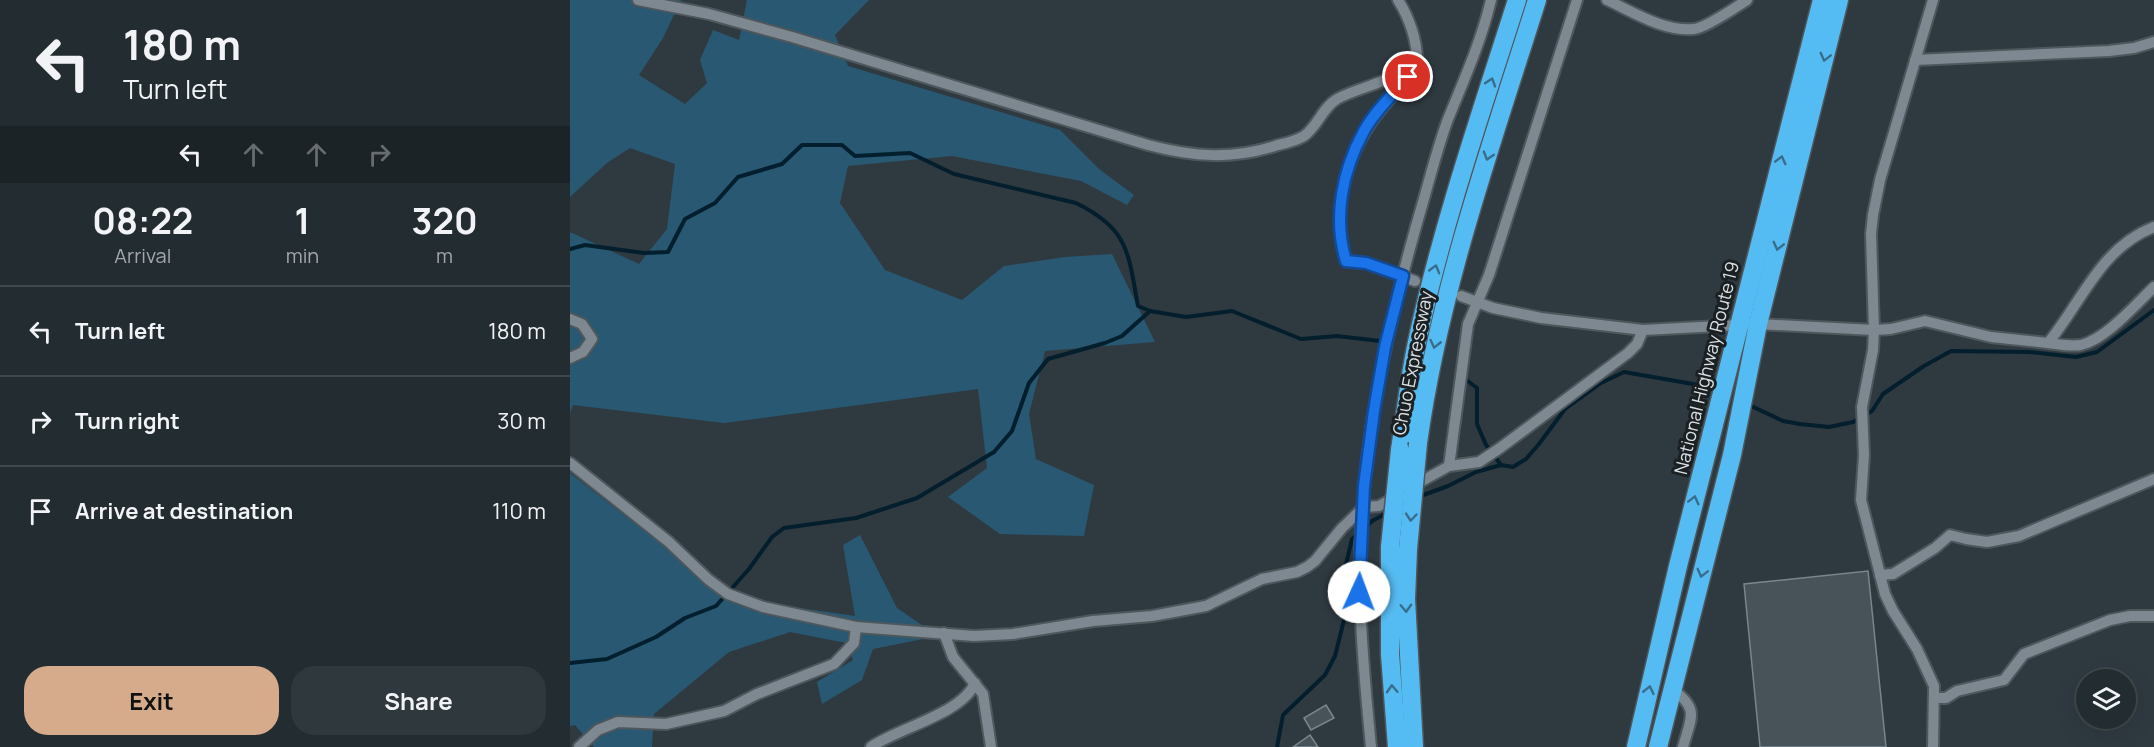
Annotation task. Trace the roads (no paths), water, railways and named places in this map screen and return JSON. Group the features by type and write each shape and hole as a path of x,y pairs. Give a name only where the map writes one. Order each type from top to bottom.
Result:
{"highway":[{"name":"Chuo Expressway","path":"1397,747 1390,654 1399,548 1400,450 1409,381 1434,273 1517,0"},
{"name":"Chuo Expressway","path":"1414,747 1406,599 1399,548 1426,383 1452,277 1537,0"},
{"name":"National Highway Route 19","path":"1658,747 1732,455 1747,386 1750,324 1822,0"},
{"name":"National Highway Route 19","path":"1636,747 1660,638 1725,380 1750,324 1839,0"}],"street":[{"path":"638,0 709,14 792,37 1169,151 1209,156 1260,151 1296,140 1306,134 1325,108 1336,100 1394,77 1410,63 1416,49 1410,26 1398,0"},
{"path":"1371,747 1362,664 1359,592 1365,475 1385,347 1403,276 1448,122 1485,26 1491,0"},
{"path":"1449,466 1468,324 1489,275 1577,0"},
{"path":"1607,0 1664,26 1695,29 1731,11 1747,0"},
{"path":"1933,0 1880,180 1873,214 1871,234 1874,330 1873,350 1862,407 1864,440 1861,500 1889,604 1925,665 1934,686 1933,747"},
{"path":"1915,60 2109,51 2134,48 2154,42"},
{"path":"1415,55 1417,60 1408,77 1364,131 1343,182 1339,212 1342,250 1346,261 1366,263 1415,281"},
{"path":"2048,343 2066,321 2072,306 2108,258 2134,236 2154,227"},
{"path":"1461,296 1540,318 1643,330 1750,324 1874,330 1891,329 1925,321 1991,337 2082,345 2107,330 2154,287"},
{"path":"570,319 582,324 592,339 583,352 570,358"},
{"path":"570,463 669,542 709,580 728,594 762,607 856,627 974,636 1005,635 1093,621 1152,616 1206,606 1262,579 1297,573 1315,561 1342,528 1363,511 1379,506 1449,466 1479,462 1500,448 1628,353 1637,344 1643,330"},
{"path":"1880,575 1893,574 1935,548 1950,534 1987,542 2019,536 2154,479"},
{"path":"1935,698 1946,698 1957,691 2004,680 2024,654 2110,620 2130,616 2154,616"},
{"path":"579,747 598,730 618,722 666,724 724,711 757,694 834,664 854,643 856,627"},
{"path":"944,633 954,657 982,694 991,747"},
{"path":"871,747 940,713 967,696 975,683"},
{"path":"1672,689 1690,706 1692,713 1683,747"}],"waterway":[{"path":"570,249 585,245 644,253 668,252 685,219 715,203 738,177 782,164 802,145 842,145 855,156 910,153 954,174 1076,203 1107,222 1116,233 1128,257 1138,306 1150,311 1186,317 1232,311 1301,339 1337,336 1380,341"},
{"path":"1747,404 1783,421 1800,424 1829,427 1853,422 1872,411 1883,394 1951,351 2029,352 2076,357 2097,352 2154,310"},
{"path":"570,663 607,659 656,637 685,618 716,606 749,569 772,537 784,528 856,518 917,498 994,452 1012,431 1029,383 1048,359 1122,336 1150,311"},
{"path":"1418,497 1476,472 1501,465 1513,467 1526,459 1565,409 1601,383 1624,372 1716,388"},
{"path":"1465,379 1477,388 1477,424 1486,445 1501,465"},
{"path":"1364,529 1372,521 1387,513"},
{"path":"1277,747 1283,715 1325,675 1335,656 1344,620 1343,577 1352,539 1358,534"}]}
